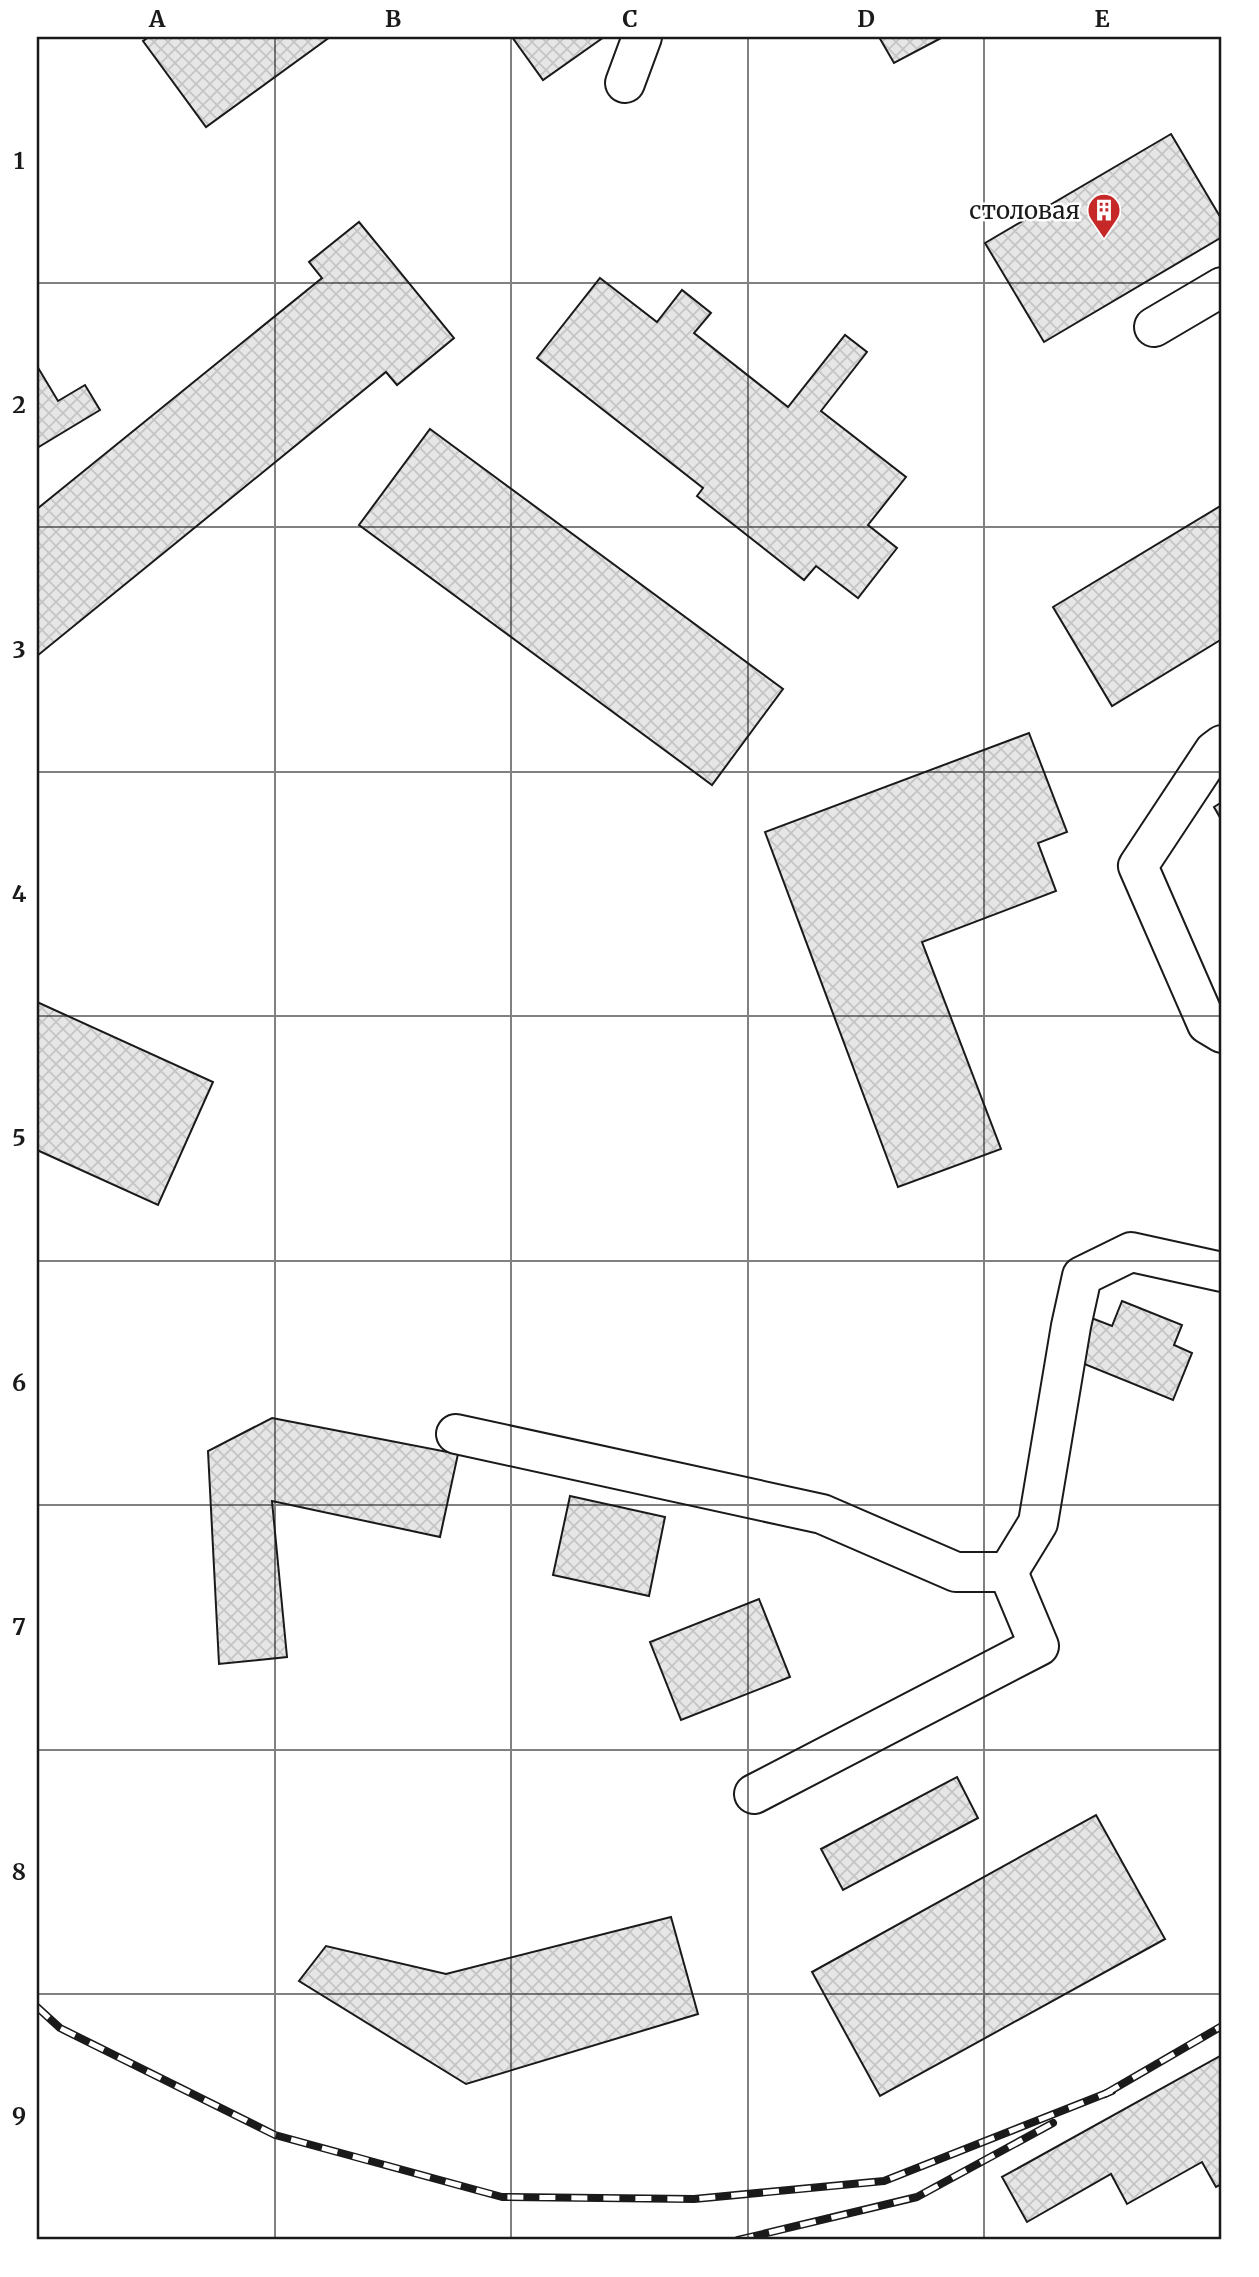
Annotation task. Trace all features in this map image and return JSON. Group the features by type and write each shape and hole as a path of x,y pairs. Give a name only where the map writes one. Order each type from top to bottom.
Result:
{"street":[{"path":"625,83 642,37"},
{"path":"1154,327 1222,288"},
{"path":"1222,745 1214,751 1138,866 1208,1024 1222,1033"},
{"path":"1008,1572 1038,1523 1082,1276 1131,1251 1222,1272"},
{"path":"456,1434 822,1514 956,1572 1008,1572"},
{"path":"754,1794 1039,1646 1008,1572"}],"building":[{"path":"149,37 330,37 206,127 143,41"},
{"path":"512,37 604,37 543,80"},
{"path":"879,37 943,37 894,63"},
{"name":"столовая","path":"1171,134 1222,220 1222,237 1044,342 985,243"},
{"path":"359,222 454,338 397,385 386,372 37,656 37,509 322,278 309,262"},
{"path":"600,278 657,322 682,290 711,313 694,333 788,407 845,335 867,352 821,411 906,477 868,525 897,548 858,598 816,566 804,580 697,496 703,488 537,358"},
{"path":"37,366 58,401 85,385 100,410 37,448"},
{"path":"430,429 783,689 712,785 359,525"},
{"path":"1222,505 1222,639 1112,706 1053,607"},
{"path":"1029,733 1067,832 1038,843 1056,891 922,942 1001,1149 898,1187 765,832"},
{"path":"1222,802 1222,821 1214,807"},
{"path":"37,1002 213,1082 158,1205 37,1150"},
{"path":"1122,1301 1182,1325 1174,1345 1192,1353 1173,1400 1072,1359 1089,1317 1112,1326"},
{"path":"272,1418 458,1454 440,1537 272,1501 287,1657 219,1664 208,1451"},
{"path":"570,1496 665,1517 649,1596 553,1575"},
{"path":"759,1599 790,1677 681,1720 650,1642"},
{"path":"957,1777 978,1818 843,1890 821,1849"},
{"path":"1096,1815 1165,1939 880,2096 812,1972"},
{"path":"671,1917 698,2014 466,2084 299,1981 326,1946 446,1974"},
{"path":"1222,2055 1222,2184 1216,2187 1202,2162 1127,2204 1111,2174 1027,2222 1002,2177"}],"railway":[{"path":"37,2007 60,2028 275,2135 502,2197 694,2199 884,2181 1112,2091"},
{"path":"1105,2094 1222,2026"},
{"path":"738,2240 917,2197 1053,2123"}],"place":[{"name":"столовая","path":"1104,240"}]}
